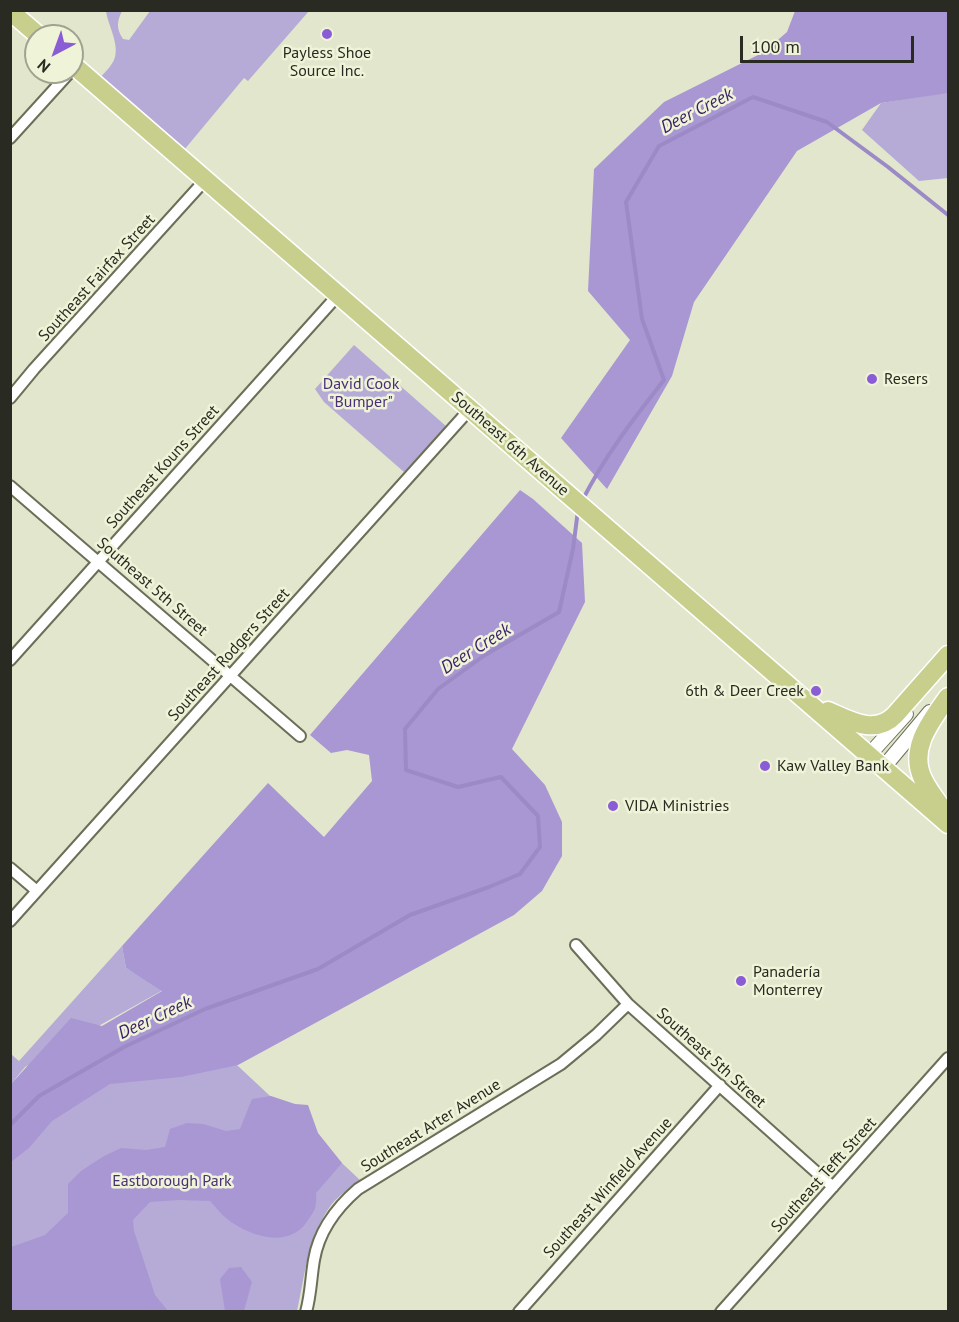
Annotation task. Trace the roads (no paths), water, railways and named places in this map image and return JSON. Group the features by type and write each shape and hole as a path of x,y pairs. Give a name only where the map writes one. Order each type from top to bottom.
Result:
{"main road":[{"path":"10,11 25,24"},
{"name":"Southeast 6th Avenue","path":"84,78 206,179 948,824"},
{"path":"812,705 860,725 867,726 885,722 894,715 948,654"},
{"path":"948,695 923,736 918,757 923,778 948,818"}],"street":[{"path":"10,138 58,84"},
{"name":"Southeast Fairfax Street","path":"10,398 206,179"},
{"name":"Southeast Kouns Street","path":"10,660 338,294"},
{"name":"Southeast Rodgers Street","path":"10,921 470,410"},
{"name":"Southeast 5th Street","path":"10,486 300,735"},
{"path":"869,755 948,664"},
{"path":"884,768 928,714 948,695"},
{"path":"10,868 37,891"},
{"name":"Southeast 5th Street","path":"576,945 628,1004 833,1187"},
{"name":"Southeast Arter Avenue","path":"306,1311 317,1247 331,1217 344,1201 358,1189 561,1064 628,1004"},
{"name":"Southeast Tefft Street","path":"721,1311 948,1058"},
{"name":"Southeast Winfield Avenue","path":"519,1311 720,1085"}],"waterway":[{"name":"Deer Creek","path":"582,501 610,453 664,380 642,319 626,202 659,146 753,97 827,122 948,215"},
{"name":"Deer Creek","path":"10,1125 39,1096 124,1047 205,1009 318,969 410,915 520,874 540,847 538,816 501,777 458,787 406,770 405,729 438,689 485,655 559,612 573,549 578,510"}],"place":[{"name":"Payless Shoe Source Inc.","path":"327,34"},
{"name":"Resers","path":"872,379"},
{"name":"6th & Deer Creek","path":"816,691"},
{"name":"Kaw Valley Bank","path":"765,766"},
{"name":"VIDA Ministries","path":"613,806"},
{"name":"Panadería Monterrey","path":"741,981"}],"park label":[{"name":"David Cook \"Bumper\"","path":"361,393"},
{"name":"Eastborough Park","path":"172,1181"}]}
